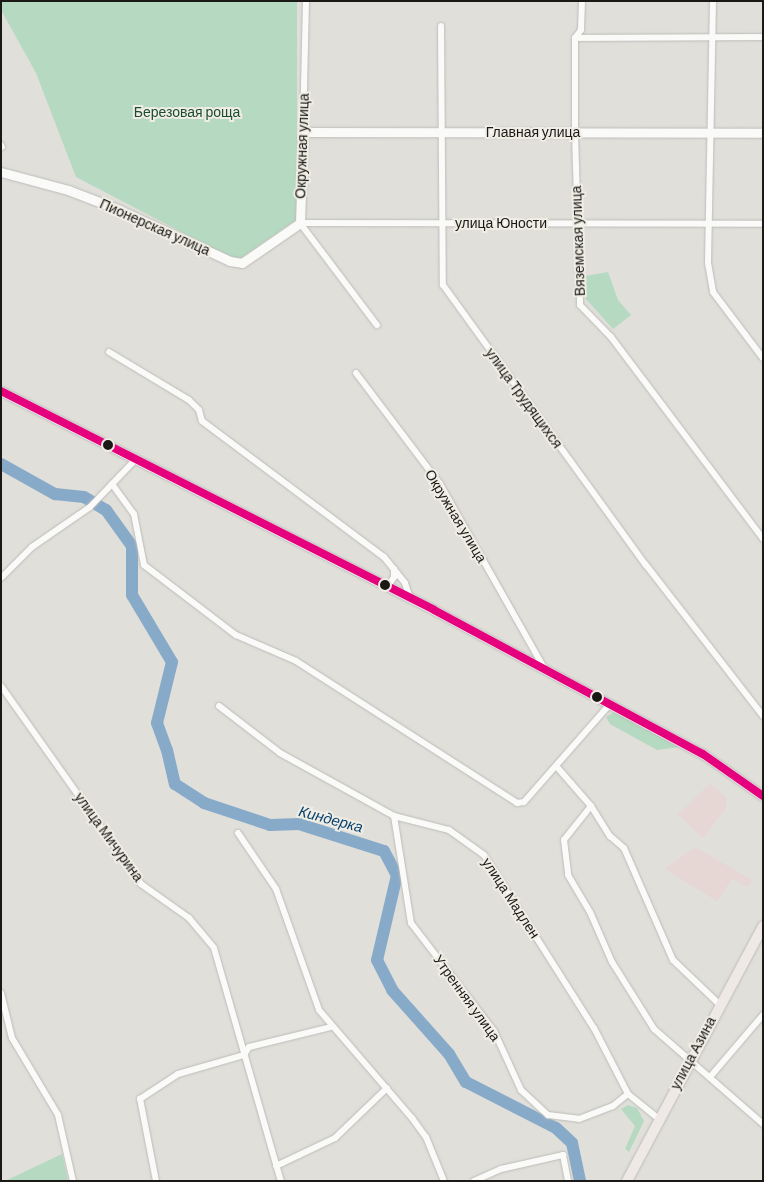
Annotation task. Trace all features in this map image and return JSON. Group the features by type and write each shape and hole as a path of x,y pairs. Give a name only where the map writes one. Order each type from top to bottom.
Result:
{"main road":[{"name":"улица Азина","path":"627,1181 688,1060 763,926"}],"street":[{"name":"Окружная улица","path":"300,223 306,1"},
{"name":"Вяземская улица","path":"582,1 580,30 576,38 575,133 575,223 580,305 611,337 763,539"},
{"path":"713,1 710,133 711,224 708,263 712,292 763,358"},
{"name":"улица Трудящихся","path":"441,26 439,132 442,285 646,565 763,716"},
{"path":"576,38 763,37"},
{"name":"Главная улица","path":"303,132 763,133"},
{"name":"Пионерская улица","path":"1,172 68,190 120,210 230,261 242,263 300,223"},
{"path":"300,223 377,325"},
{"name":"улица Юности","path":"300,223 763,224"},
{"path":"109,352 189,400 199,410 202,421 342,523 394,568 410,598"},
{"name":"Окружная улица","path":"356,373 440,484 544,668"},
{"path":"1,391 388,586 544,668 703,754 763,796"},
{"path":"1,578 32,547 90,507 136,459"},
{"path":"112,484 134,514 144,565 236,635 296,661 517,802 524,802 557,767 610,704"},
{"path":"388,586 394,578 394,568"},
{"name":"улица Мичурина","path":"1,686 141,884 190,918 214,948 281,1181"},
{"name":"улица Мадлен","path":"219,706 280,753 394,816 449,830 484,856 594,1028 628,1094 658,1118"},
{"path":"557,767 591,806 610,836 624,848 673,960 719,1004"},
{"path":"591,806 564,840 568,875 590,912 612,962 654,1030 763,1124"},
{"name":"Утренняя улица","path":"394,816 411,923 494,1031 521,1090 548,1115 579,1120 613,1106 628,1094"},
{"path":"238,832 276,888 319,1010 331,1027 387,1088 426,1137 444,1181"},
{"path":"1,993 12,1038 58,1115 73,1181"},
{"path":"710,1077 763,1015"},
{"path":"156,1181 140,1099 178,1074 244,1055 249,1047 331,1027"},
{"path":"276,1166 335,1138 387,1088"},
{"path":"474,1181 501,1169 563,1155 568,1181"}],"shaded area":[{"path":"710,784 726,797 726,808 703,838 678,815"},
{"path":"695,847 752,880 748,887 732,879 717,901 665,869"}],"green space":[{"name":"Березовая роща","path":"1,1 297,1 297,219 237,261 76,177 36,73 1,10"},
{"path":"608,272 618,300 631,315 613,329 586,299 585,276"},
{"path":"618,710 642,724 643,729 662,733 680,747 657,750 610,724 606,717"},
{"path":"628,1105 637,1108 644,1121 629,1152 625,1149 635,1126 621,1109"},
{"path":"62,1154 68,1181 5,1181"}],"waterway":[{"name":"Киндерка","path":"1,464 55,494 84,497 106,510 132,546 132,595 172,662 157,723 167,750 175,784 204,803 270,825 299,824 384,851 397,875 377,960 392,990 449,1054 466,1082 556,1128 572,1143 580,1181"}],"transit line":[{"path":"1,391 434,610 703,754 763,796"}]}
